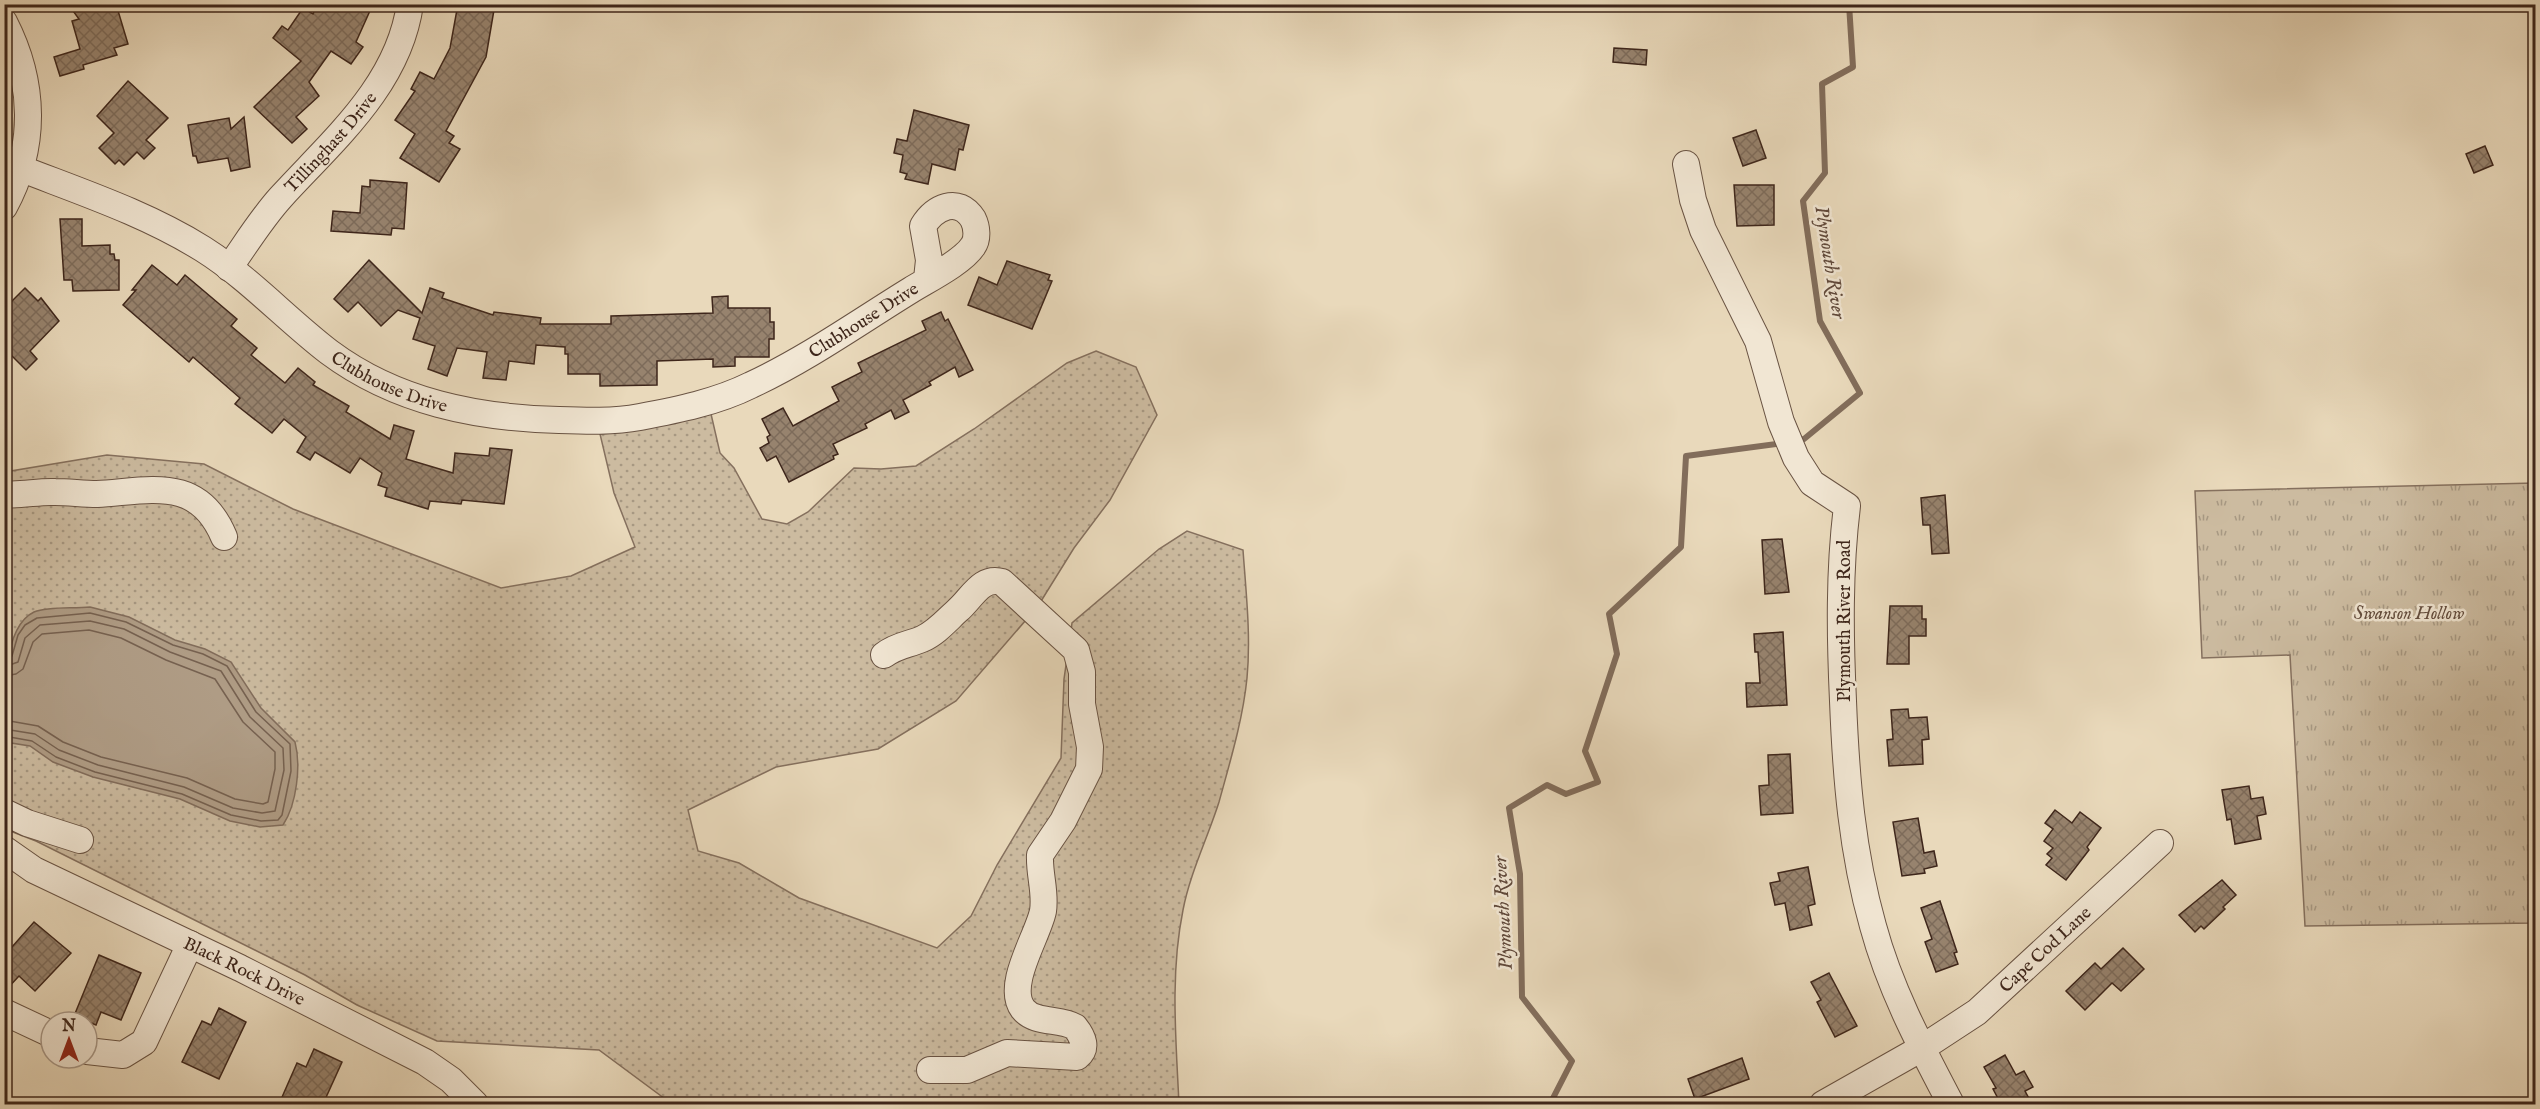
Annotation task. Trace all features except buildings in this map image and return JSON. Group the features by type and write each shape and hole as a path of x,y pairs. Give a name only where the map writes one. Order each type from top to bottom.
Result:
{"street":[{"name":"Tillinghast Drive","path":"230,268 265,216 332,145 375,89 400,40 410,4"},
{"path":"4,22 20,56 25,80 28,119 22,169 4,207"},
{"name":"Plymouth River Road","path":"1686,164 1702,230 1758,341 1788,441 1812,483 1847,506 1842,545 1840,638 1853,840 1873,928 1900,1003 1952,1104"},
{"name":"Clubhouse Drive","path":"22,169 117,205 203,249 230,268 330,352 364,375 394,391 429,402 506,417 597,421 638,417 692,406 750,386 787,367 927,279"},
{"path":"4,494 56,492 96,494 142,488 177,492 196,500 210,511 224,537"},
{"path":"884,655 902,644 921,640 931,634 967,603 985,583 995,580 1002,582 1076,650 1082,672 1082,704 1090,747 1089,769 1063,821 1040,855 1044,888 1042,914 1023,965 1018,992 1024,1009 1031,1015 1075,1027 1083,1041 1083,1048 1077,1057 1007,1053 967,1070 930,1070"},
{"path":"4,812 27,823 80,840"},
{"name":"Cape Cod Lane","path":"1823,1104 1922,1048 1977,1012 2160,843"},
{"name":"Black Rock Drive","path":"4,849 34,870 190,944 425,1062 451,1080 476,1104"},
{"path":"99,1052 123,1055 144,1041 190,944"},
{"path":"4,1012 39,1028"}],"green space":[{"path":"1096,351 1136,367 1157,415 1110,500 1074,548 1038,606 956,701 878,749 776,767 688,810 698,851 739,863 799,898 937,948 971,916 997,865 1061,758 1064,679 1072,623 1159,549 1187,531 1243,550 1248,630 1245,693 1219,802 1190,882 1183,910 1176,958 1175,1007 1179,1104 672,1104 599,1050 437,1041 357,1005 305,975 36,841 5,829 5,472 107,455 204,464 293,509 501,588 571,576 635,547 614,493 600,434 625,432 711,414 720,453 734,468 762,519 787,524 808,512 854,468 881,469 916,466 974,429 1067,363"},
{"name":"Swanson Hollow","path":"2535,483 2535,923 2305,926 2290,655 2202,658 2195,491"}],"water":[{"path":"90,607 129,617 175,640 205,649 231,662 261,708 295,742 298,773 295,796 283,825 260,827 230,821 180,799 93,777 53,762 30,746 5,742 6,670 15,634 23,621 40,610"}],"waterway":[{"name":"Plymouth River","path":"1797,440 1804,439 1860,393 1820,321 1803,201 1825,173 1822,84 1853,67 1849,4"},
{"name":"Plymouth River","path":"1550,1104 1572,1061 1522,997 1520,874 1509,808 1547,785 1566,794 1598,782 1585,751 1617,654 1609,614 1681,547 1686,456 1784,443"}]}
